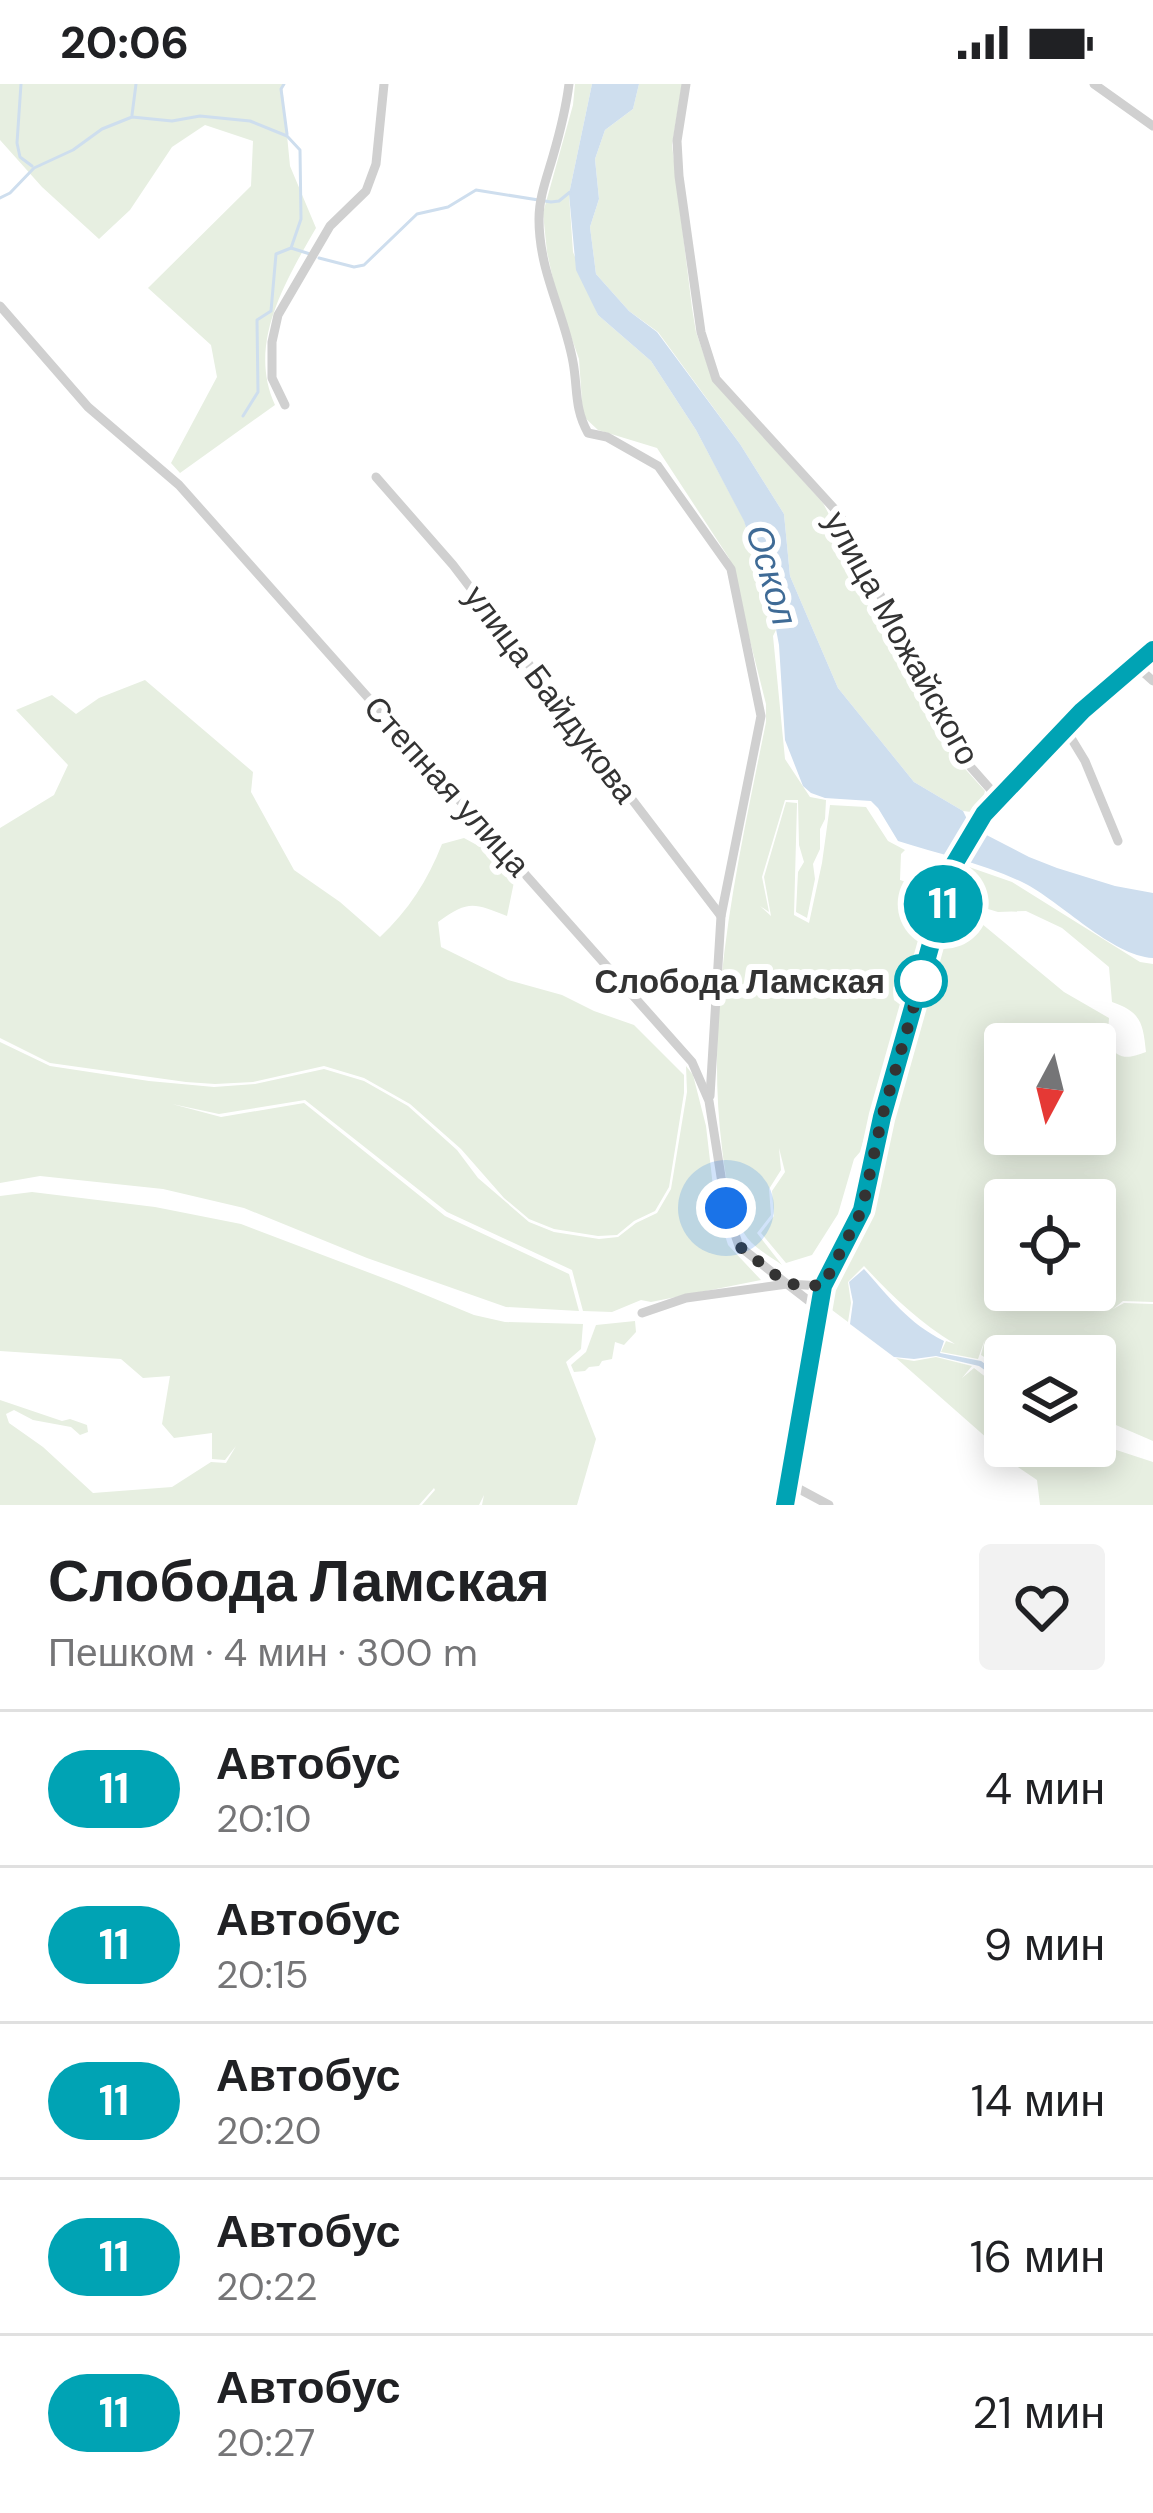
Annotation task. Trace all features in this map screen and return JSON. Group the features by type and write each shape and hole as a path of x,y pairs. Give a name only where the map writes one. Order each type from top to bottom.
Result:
{"main road":[{"path":"785,1505 823,1286 862,1210 882,1117 953,866 975,826 999,799 1065,728 1153,650"}],"street":[{"path":"285,405 272,378 278,315 329,226 366,191 376,164 384,84"},
{"path":"569,84 539,216 542,254 573,360 579,416 588,433 607,437 658,466 730,569 760,716 721,916 709,1101"},
{"name":"улица Можайского","path":"686,84 677,141 679,176 701,332 716,379 840,515 961,756 999,799"},
{"path":"1094,84 1153,127"},
{"name":"Степная улица","path":"0,306 88,407 179,485 692,1062 709,1101 726,1208 739,1246 818,1308"},
{"name":"улица Байдукова","path":"376,477 453,565 721,916"},
{"path":"1134,664 1153,682"},
{"path":"1065,728 1085,761 1118,841"},
{"path":"642,1312 686,1298 787,1284 823,1286"},
{"path":"788,1483 829,1505"}],"shaded area":[{"path":"0,84 282,84 290,166 316,228 282,292 267,336 267,382 275,405 180,473 171,463 217,377 211,345 148,288 251,186 253,141 205,125 172,147 130,210 99,239 0,140"},
{"path":"575,84 592,84 569,194 573,252 598,315 651,361 696,430 744,520 776,630 785,759 810,797 826,800 807,918 796,912 798,872 804,862 798,800 785,800 762,877 769,912 760,906 771,916 764,877 786,802 797,803 794,915 809,923 830,805 866,807 888,841 905,850 900,880 932,891 915,960 903,963 895,981 894,1000 902,1006 838,1214 812,1255 786,1263 761,1233 774,1216 772,1191 785,1172 779,1148 781,1170 769,1189 771,1215 757,1233 782,1265 749,1240 736,1217 725,1170 718,1094 717,1041 727,934 766,704 729,558 657,448 598,430 583,416 579,359 557,297 543,213"},
{"path":"639,84 682,84 672,145 696,332 713,381 823,503 958,761 985,791 979,813 963,811 914,782 838,688 790,576 784,514 740,444 658,332 629,311 596,274 590,227 599,199 595,159 605,130 633,109"},
{"path":"145,680 253,772 251,792 294,870 380,937 416,894 442,844 464,838 497,856 515,877 507,916 478,906 457,910 438,922 441,947 508,980 562,995 634,1025 684,1075 669,1187 655,1211 617,1235 554,1229 529,1219 410,1104 364,1078 324,1066 253,1082 186,1082 50,1063 0,1038 0,828 54,795 68,765 16,710 52,695 76,714 99,698"},
{"path":"969,867 1012,882 1140,962 1153,964 1153,1302 1123,1301 1116,1307 1116,1179 984,1179 984,1311 1116,1311 1124,1303 1153,1304 1153,1441 1116,1425 1116,1335 984,1335 978,1359 941,1352 946,1341 955,1344 907,1308 864,1266 848,1282 848,1322 828,1307 836,1275 874,1192 899,1079 961,882 965,884 964,909 1064,992 1109,1018 1109,1023 984,1023 984,1155 1116,1155 1116,1053 1124,1057 1146,1052 1139,1020 1112,1002 1109,967 1062,928 1026,911 998,912 968,903"},
{"path":"0,1042 50,1066 149,1081 214,1087 255,1084 324,1069 364,1081 408,1106 529,1222 554,1232 599,1239 618,1237 657,1213 671,1189 687,1092 686,1066 693,1075 706,1126 715,1204 728,1245 761,1280 651,1302 641,1300 612,1312 583,1311 572,1270 447,1212 305,1100 219,1114 172,1104 221,1117 304,1103 445,1216 569,1274 579,1311 506,1307 244,1208 163,1189 40,1176 0,1183"},
{"path":"32,1192 155,1207 241,1224 474,1315 505,1322 583,1324 581,1349 566,1362 596,1439 577,1505 482,1505 484,1495 479,1505 422,1505 434,1488 419,1505 0,1505 0,1400 87,1425 88,1432 80,1435 71,1427 33,1420 14,1410 6,1414 9,1423 93,1493 172,1487 211,1462 226,1463 236,1446 225,1460 212,1459 212,1433 174,1438 162,1424 170,1376 143,1378 121,1359 0,1351 0,1196"},
{"path":"635,1321 636,1332 624,1345 615,1342 612,1359 574,1372 571,1365 586,1352 596,1325"},
{"path":"936,1357 972,1366 962,1378 974,1368 984,1376 984,1435 896,1358"},
{"path":"1116,1450 1153,1462 1153,1505 1040,1505 1037,1480 1018,1467 1116,1467"}],"water":[{"name":"Оскол","path":"592,84 639,84 633,109 605,130 595,159 599,199 590,227 596,274 629,311 657,332 740,444 784,514 790,576 838,688 914,782 963,811 971,827 1057,868 1153,893 1153,958 1121,948 1024,883 898,841 871,801 825,798 803,786 785,740 773,613 744,521 696,430 651,361 598,315 576,270 569,194"},
{"path":"864,1269 910,1318 944,1341 940,1353 981,1361 984,1369 936,1356 894,1357 850,1324 849,1282"}],"waterway":[{"path":"21,84 17,143 20,157 32,166"},
{"path":"132,115 136,84"},
{"path":"284,84 287,134"},
{"path":"0,198 34,168 132,117 250,121 287,136 300,150 301,219 291,248"},
{"path":"319,258 364,265 417,214 448,207 476,190 551,202 570,192"},
{"path":"243,416 258,392 257,320 271,311 276,254 291,248 310,254"}],"bus line":[{"name":"11","path":"785,1505 823,1286 862,1210 882,1117 953,866 984,814 1082,711 1153,650"}],"place":[{"name":"Слобода Ламская","path":"921,981"}],"route":[{"path":"726,1208 739,1246 787,1284 823,1286 862,1210 882,1117 921,981"}]}
